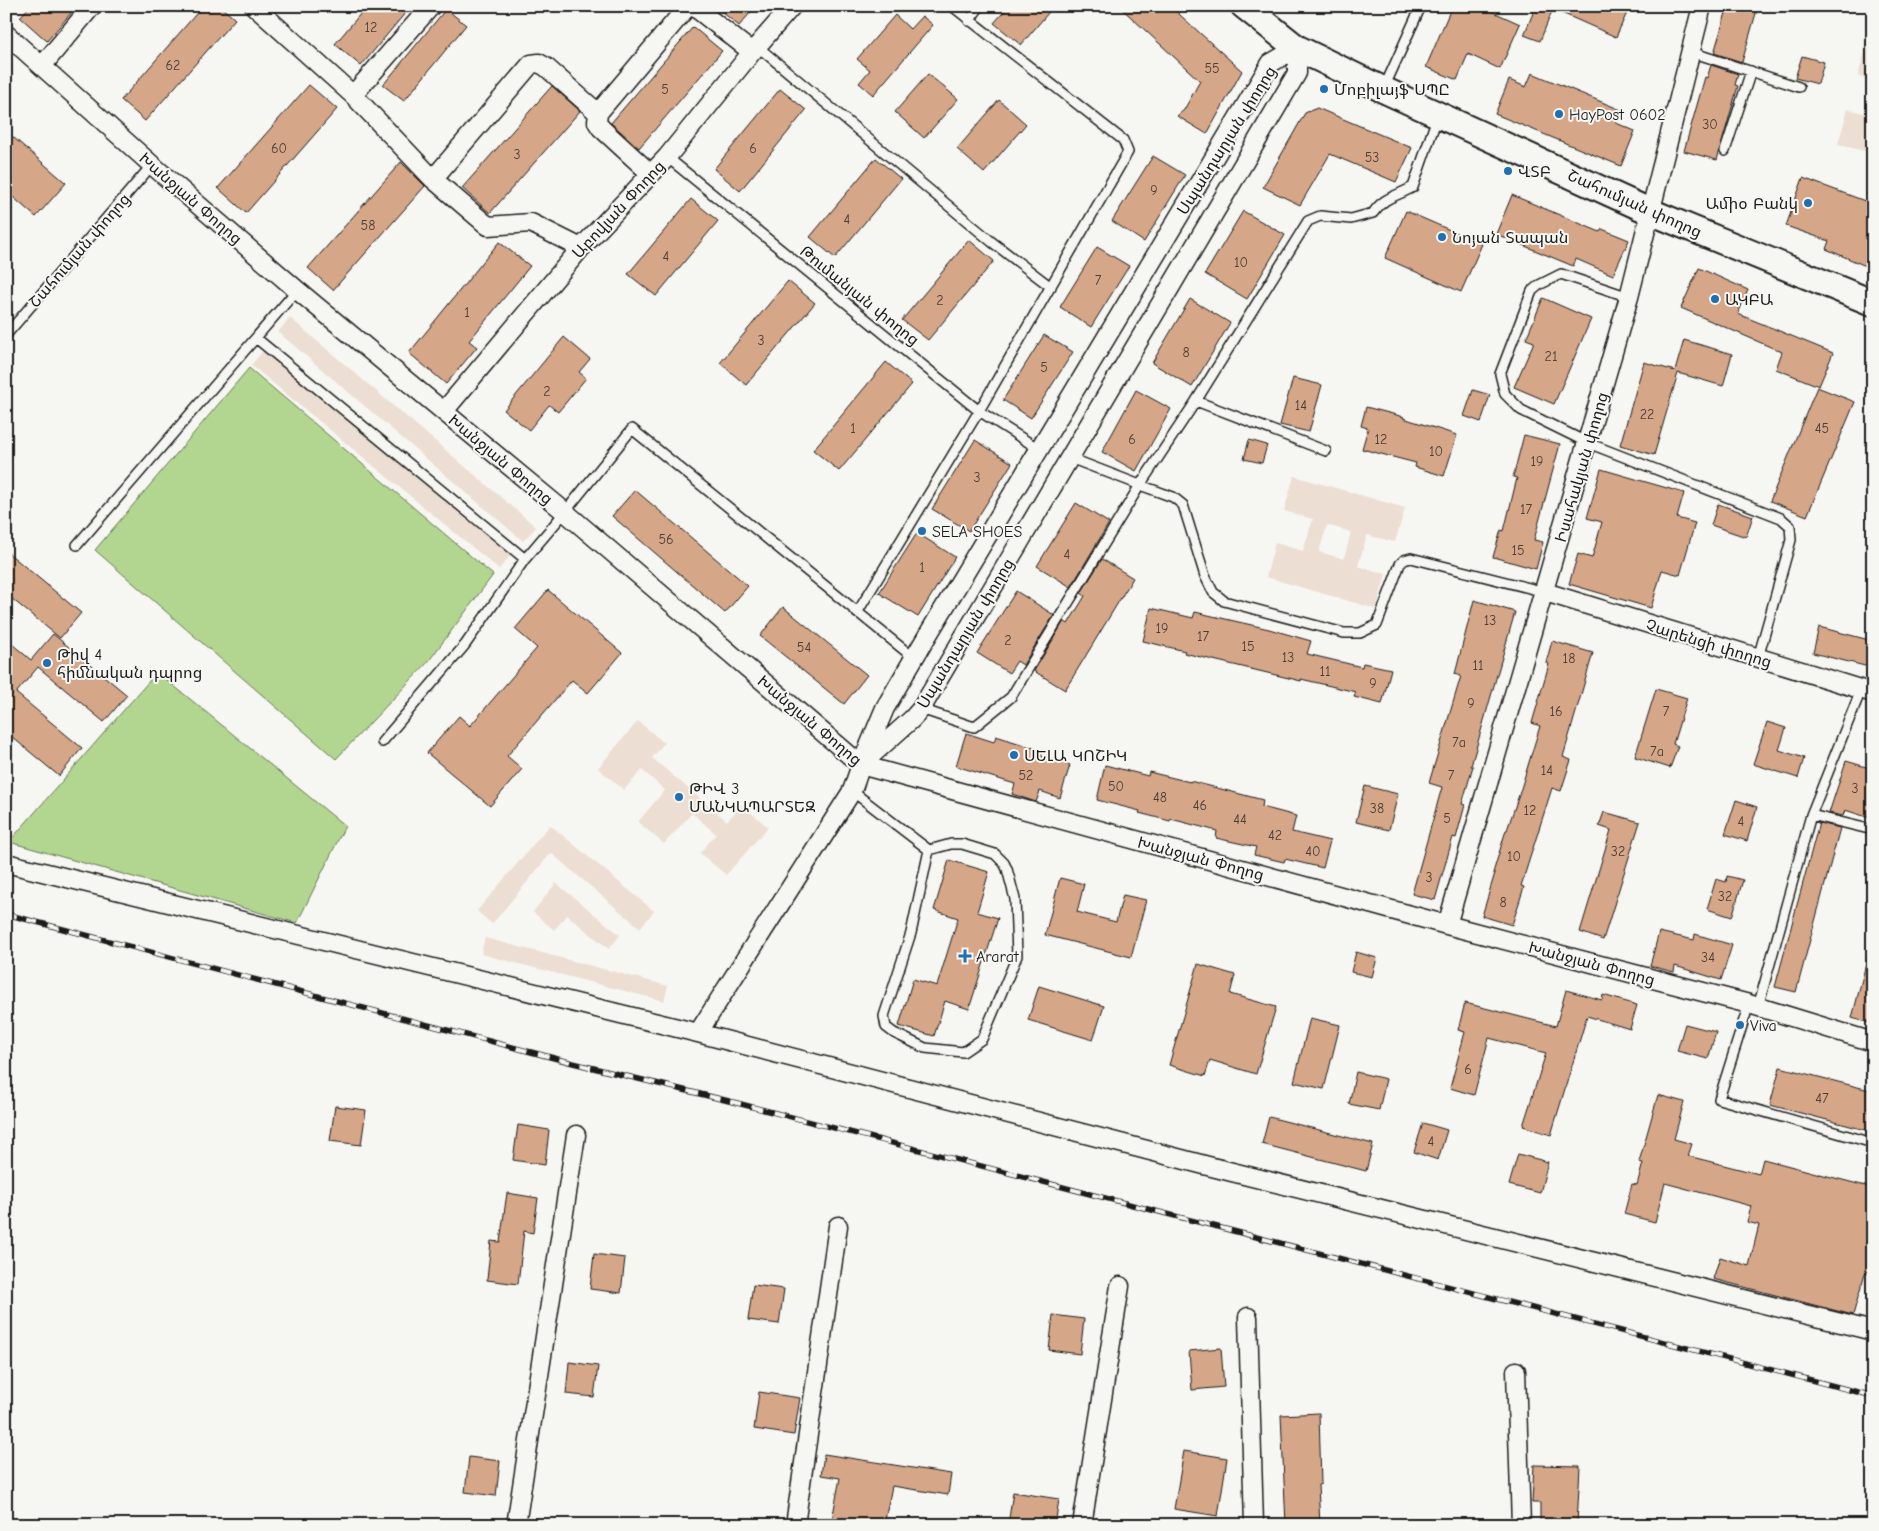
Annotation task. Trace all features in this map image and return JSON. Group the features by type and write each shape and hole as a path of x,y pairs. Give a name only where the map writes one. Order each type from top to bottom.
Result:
{"main road":[{"name":"Շահումյան փողոց","path":"1244,6 1297,48 1384,90 1652,212 1873,303"}],"street":[{"path":"42,66 92,6"},
{"path":"254,6 353,95 433,179 488,226 531,223 581,248"},
{"path":"353,95 431,6"},
{"name":"Աբովյան Փողոց","path":"444,411 581,248 667,157 754,49 792,6"},
{"name":"Իսահակյան փողոց","path":"1447,925 1629,297 1652,212 1702,6"},
{"path":"651,174 601,128 597,122 598,113 685,8 754,49"},
{"name":"Խանջյան Փողոց","path":"6,34 152,165 297,290 565,512 861,765 1447,925 1754,1006 1873,1042"},
{"name":"Սպանդարյան փողոց","path":"1297,48 1297,74 921,709 861,765 885,708 914,658 1271,63 1297,48"},
{"path":"433,179 531,64 539,63 546,67 598,113"},
{"name":"Չարենցի փողոց","path":"1545,592 1867,692"},
{"path":"698,1033 852,790 861,765"},
{"path":"6,863 698,1033 1222,1169 1752,1303 1873,1331"},
{"path":"516,1525 576,1134"},
{"path":"795,1525 838,1226"},
{"path":"1082,1525 1120,1286"},
{"path":"1248,1316 1254,1525"},
{"path":"1516,1371 1521,1525"}],"lane":[{"path":"857,613 979,411 1128,152 1127,145 1123,140 952,6"},
{"path":"969,21 980,6"},
{"path":"1384,90 1421,6"},
{"path":"754,49 992,242 1051,287"},
{"path":"1691,52 1799,87"},
{"path":"1725,151 1751,72"},
{"path":"921,709 974,727 1011,697 1140,485 1196,401 1308,221 1320,216 1351,219 1373,213 1379,204 1392,195 1403,193 1413,188 1438,114"},
{"name":"Թումանյան փողոց","path":"667,157 979,411 1039,449"},
{"name":"Շահումյան փողոց","path":"6,335 152,165"},
{"path":"1629,297 1561,274 1539,285 1532,291 1500,374 1505,394 1521,410 1588,443 1781,518 1790,526 1791,540 1758,658"},
{"path":"77,545 297,290"},
{"path":"256,338 525,559"},
{"path":"1196,401 1326,451"},
{"path":"382,742 465,645 525,559 632,429 914,658"},
{"path":"1070,458 1173,496 1183,505 1205,576 1213,592 1224,601 1344,633 1360,633 1378,625 1400,564 1404,560 1411,558 1545,592"},
{"path":"1867,692 1811,815 1754,1006 1720,1099 1873,1143"},
{"path":"852,790 929,850"},
{"path":"1811,815 1873,830"},
{"path":"951,844 962,844 995,854 1008,869 1015,899 1017,956 982,1039 963,1052 925,1048 886,1027 884,1016 911,933 929,850 951,844"}],"shaded area":[{"path":"1867,44 1873,45 1873,80 1858,76"},
{"path":"1848,109 1871,115 1873,110 1873,146 1871,153 1838,144"},
{"path":"290,318 536,527 523,541 278,332"},
{"path":"263,351 511,555 499,569 251,365"},
{"path":"1294,476 1405,508 1395,542 1367,535 1358,566 1386,574 1376,609 1266,577 1275,543 1303,551 1313,519 1284,511","holes":["1327,525 1351,532 1344,559 1319,552"]},
{"name":"ԹԻՎ 3 ՄԱՆԿԱՊԱՐՏԵԶ","path":"638,721 664,743 652,758 727,821 742,805 768,827 726,875 700,853 716,834 692,813 664,844 638,822 665,790 642,770 624,790 598,768"},
{"path":"550,825 654,911 640,928 551,853 492,924 477,911"},
{"path":"556,883 620,935 609,949 567,915 554,930 533,912"},
{"path":"485,938 668,986 664,1001 481,954"}],"green space":[{"path":"249,368 493,575 428,662 336,759 95,550"},
{"path":"157,672 345,826 297,923 9,842"}],"building":[{"path":"30,6 77,6 47,41 20,17"},
{"path":"203,6 220,6 235,19 145,121 121,100"},
{"path":"367,6 411,6 361,66 335,44"},
{"path":"715,6 756,6 739,26"},
{"path":"1009,6 1054,6 1021,45 994,23"},
{"path":"1119,6 1170,6 1242,71 1207,134 1177,116 1184,110 1200,81"},
{"path":"1452,6 1480,6 1520,24 1500,69 1468,54 1457,80 1426,67"},
{"path":"1536,6 1542,6 1552,11 1540,41 1524,35"},
{"path":"1546,6 1630,6 1616,37"},
{"path":"1728,6 1758,6 1742,62 1714,53"},
{"path":"446,9 466,25 404,101 383,85"},
{"path":"895,15 910,29 922,16 933,25 873,95 859,83 870,70 857,59"},
{"path":"693,27 722,51 639,148 611,123"},
{"path":"1802,56 1824,62 1818,84 1795,78"},
{"path":"1711,65 1738,74 1735,85 1738,86 1717,160 1684,151 1705,77 1707,78"},
{"path":"1532,73 1621,110 1616,123 1635,131 1621,166 1495,114 1509,80 1526,87"},
{"path":"928,74 958,99 924,138 895,112"},
{"path":"309,85 337,109 246,213 218,188"},
{"path":"552,86 580,111 490,213 462,188"},
{"path":"780,89 806,110 740,191 714,169"},
{"path":"999,100 1026,124 984,173 957,149"},
{"path":"1317,108 1412,148 1396,182 1330,154 1300,205 1263,187 1305,113"},
{"path":"6,131 66,183 36,217 6,191"},
{"path":"1153,156 1185,175 1144,242 1112,221"},
{"path":"876,158 901,179 835,258 810,237"},
{"path":"401,162 425,186 333,290 308,268"},
{"path":"1803,178 1873,204 1873,269 1826,249 1829,241 1786,226"},
{"path":"1512,195 1600,232 1602,229 1629,240 1613,275 1576,259 1573,266 1496,234"},
{"path":"691,199 718,221 656,296 628,274"},
{"path":"1243,211 1285,235 1247,299 1205,274"},
{"path":"1406,211 1482,244 1461,292 1385,258"},
{"path":"969,240 994,261 928,340 902,320"},
{"path":"499,242 530,266 469,341 477,347 446,384 409,353"},
{"path":"1097,247 1129,266 1091,327 1060,307"},
{"path":"1699,268 1748,290 1738,314 1833,353 1819,386 1776,369 1782,352 1681,308"},
{"path":"788,281 815,303 746,385 720,363"},
{"path":"1543,298 1591,319 1554,404 1514,387 1534,342 1526,339"},
{"path":"1190,299 1230,323 1192,387 1152,363"},
{"path":"1044,335 1073,352 1031,418 1003,400"},
{"path":"564,337 590,359 579,372 586,378 558,412 549,405 529,430 504,410"},
{"path":"1684,340 1732,354 1723,386 1678,373 1654,455 1620,445 1644,362 1675,371"},
{"path":"886,362 912,384 839,471 813,450"},
{"path":"1293,378 1322,385 1309,432 1280,425"},
{"path":"1817,387 1855,402 1807,516 1770,501"},
{"path":"1136,390 1171,409 1136,471 1102,452"},
{"path":"1473,390 1490,395 1481,422 1464,416"},
{"path":"1366,407 1404,417 1457,435 1444,476 1415,467 1416,463 1362,449 1368,428 1361,426"},
{"path":"1524,435 1560,444 1534,540 1543,542 1536,569 1493,557 1501,530 1504,531 1517,478 1513,477"},
{"path":"975,440 1012,463 969,531 932,509"},
{"path":"1249,440 1267,445 1262,463 1244,459"},
{"path":"1601,469 1684,493 1677,518 1695,523 1680,575 1662,570 1651,608 1569,584 1578,554 1592,558 1602,522 1587,518"},
{"path":"635,490 748,586 725,613 612,516"},
{"path":"1076,503 1109,523 1071,587 1037,566"},
{"path":"1718,504 1753,516 1746,537 1711,525"},
{"path":"917,533 955,557 918,617 879,593"},
{"path":"6,551 81,613 60,638 6,594"},
{"path":"1102,559 1133,578 1065,690 1034,671 1064,621 1068,624 1085,596 1081,593"},
{"path":"548,590 622,653 588,693 572,680 507,756 522,769 490,806 427,753 459,716 470,726 537,648 515,629"},
{"path":"1016,591 1054,615 1023,665 1017,661 1009,673 977,653"},
{"path":"1474,600 1515,612 1471,766 1473,766 1462,804 1465,805 1456,838 1453,837 1435,900 1412,894 1442,787 1429,783 1461,676 1455,674"},
{"path":"783,607 867,675 844,704 760,636"},
{"path":"1151,608 1193,618 1195,612 1269,629 1311,641 1307,654 1362,667 1363,663 1391,669 1382,704 1354,697 1356,692 1184,653 1185,651 1143,641"},
{"path":"1819,627 1873,641 1873,668 1813,653"},
{"name":"Թիվ 4 հիմնական դպրոց","path":"53,634 127,695 104,722 38,667 16,693 82,748 59,776 6,732 6,639 31,660"},
{"path":"1552,641 1593,653 1563,757 1571,760 1561,791 1552,788 1521,886 1524,887 1512,925 1482,916 1506,830 1540,726 1532,723 1549,664 1546,663"},
{"path":"1656,689 1687,698 1673,744 1678,746 1670,768 1635,757"},
{"path":"1767,722 1786,728 1779,750 1804,758 1798,778 1753,764"},
{"path":"966,733 994,742 996,736 1043,751 1041,756 1070,765 1060,798 1040,791 1036,802 1012,794 1015,784 956,766"},
{"path":"1846,761 1873,769 1873,819 1845,810 1843,816 1829,813"},
{"path":"1105,765 1148,776 1149,772 1190,781 1263,800 1262,807 1296,816 1292,832 1330,841 1323,868 1285,859 1284,862 1254,855 1256,847 1216,838 1217,831 1139,813 1140,811 1097,800"},
{"path":"1365,786 1398,794 1389,830 1356,822"},
{"path":"1736,800 1757,807 1747,841 1725,834"},
{"path":"1604,812 1640,822 1603,940 1580,932 1611,830 1599,826"},
{"path":"1819,823 1840,828 1796,992 1775,987"},
{"path":"949,860 989,872 977,912 998,918 969,1009 945,1001 934,1036 899,1026 913,979 937,986 958,918 934,910"},
{"path":"1727,876 1743,880 1732,917 1707,909 1716,879 1726,882"},
{"path":"1060,878 1084,884 1077,912 1116,922 1123,895 1146,900 1131,957 1045,935"},
{"path":"1659,932 1694,940 1695,934 1732,945 1721,980 1675,966 1674,972 1650,966"},
{"path":"1356,952 1377,958 1372,977 1351,972"},
{"path":"1868,956 1873,957 1873,1024 1852,1018"},
{"path":"1198,964 1235,975 1230,994 1276,1007 1256,1074 1210,1060 1205,1076 1169,1065"},
{"path":"1039,986 1104,1006 1093,1040 1028,1020"},
{"path":"1566,990 1602,1000 1603,995 1637,1005 1630,1029 1587,1016 1551,1135 1523,1126 1546,1053 1489,1038 1474,1095 1450,1088 1465,1032 1458,1030 1465,1003 1556,1026"},
{"path":"1310,1018 1340,1025 1324,1089 1294,1082"},
{"path":"1685,1024 1716,1032 1708,1059 1677,1051"},
{"path":"1780,1067 1873,1091 1873,1132 1770,1105"},
{"path":"1356,1072 1386,1079 1379,1110 1349,1104"},
{"path":"1658,1095 1684,1102 1674,1139 1692,1144 1688,1156 1759,1174 1763,1159 1873,1188 1873,1275 1865,1273 1853,1315 1713,1279 1720,1257 1749,1266 1759,1225 1747,1222 1751,1206 1665,1183 1655,1222 1624,1214 1632,1184 1637,1185 1643,1163 1639,1162"},
{"path":"335,1106 366,1110 361,1145 330,1141"},
{"path":"1269,1117 1373,1144 1366,1171 1262,1144"},
{"path":"1423,1123 1447,1130 1438,1160 1414,1152"},
{"path":"518,1125 549,1130 545,1165 513,1160"},
{"path":"1518,1154 1548,1162 1540,1193 1509,1185"},
{"path":"507,1193 538,1198 533,1233 524,1231 518,1284 487,1280 491,1241 500,1242"},
{"path":"594,1254 625,1258 621,1293 590,1289"},
{"path":"753,1285 784,1289 779,1324 748,1320"},
{"path":"1053,1315 1084,1319 1080,1354 1049,1350"},
{"path":"1221,1348 1224,1387 1192,1390 1189,1351"},
{"path":"569,1362 598,1366 594,1397 566,1394"},
{"path":"759,1392 800,1398 794,1435 754,1429"},
{"path":"1319,1413 1321,1484 1318,1485 1320,1525 1286,1525 1281,1415"},
{"path":"1184,1451 1227,1458 1218,1516 1174,1509"},
{"path":"824,1454 951,1474 948,1495 892,1486 884,1525 831,1525 840,1478 821,1475"},
{"path":"469,1457 500,1461 496,1496 465,1492"},
{"path":"1534,1465 1580,1466 1577,1525 1540,1525 1540,1503 1532,1503"},
{"path":"1013,1492 1059,1499 1055,1525 1008,1525"}],"railway":[{"path":"6,914 573,1063 737,1103 1873,1396"}],"place":[{"name":"Մոբիլայֆ ՍՊԸ","path":"1324,89"},
{"name":"HayPost 0602","path":"1559,114"},
{"name":"ՎՏԲ","path":"1508,171"},
{"name":"Ամիօ Բանկ","path":"1808,203"},
{"name":"Նոյան Տապան","path":"1442,237"},
{"name":"ԱԿԲԱ","path":"1715,299"},
{"name":"SELA SHOES","path":"922,531"},
{"name":"Թիվ 4 հիմնական դպրոց","path":"47,663"},
{"name":"ՍԵԼԱ ԿՈՇԻԿ","path":"1014,755"},
{"name":"ԹԻՎ 3 ՄԱՆԿԱՊԱՐՏԵԶ","path":"679,797"},
{"name":"Ararat","path":"965,956"},
{"name":"Viva","path":"1740,1025"}]}
